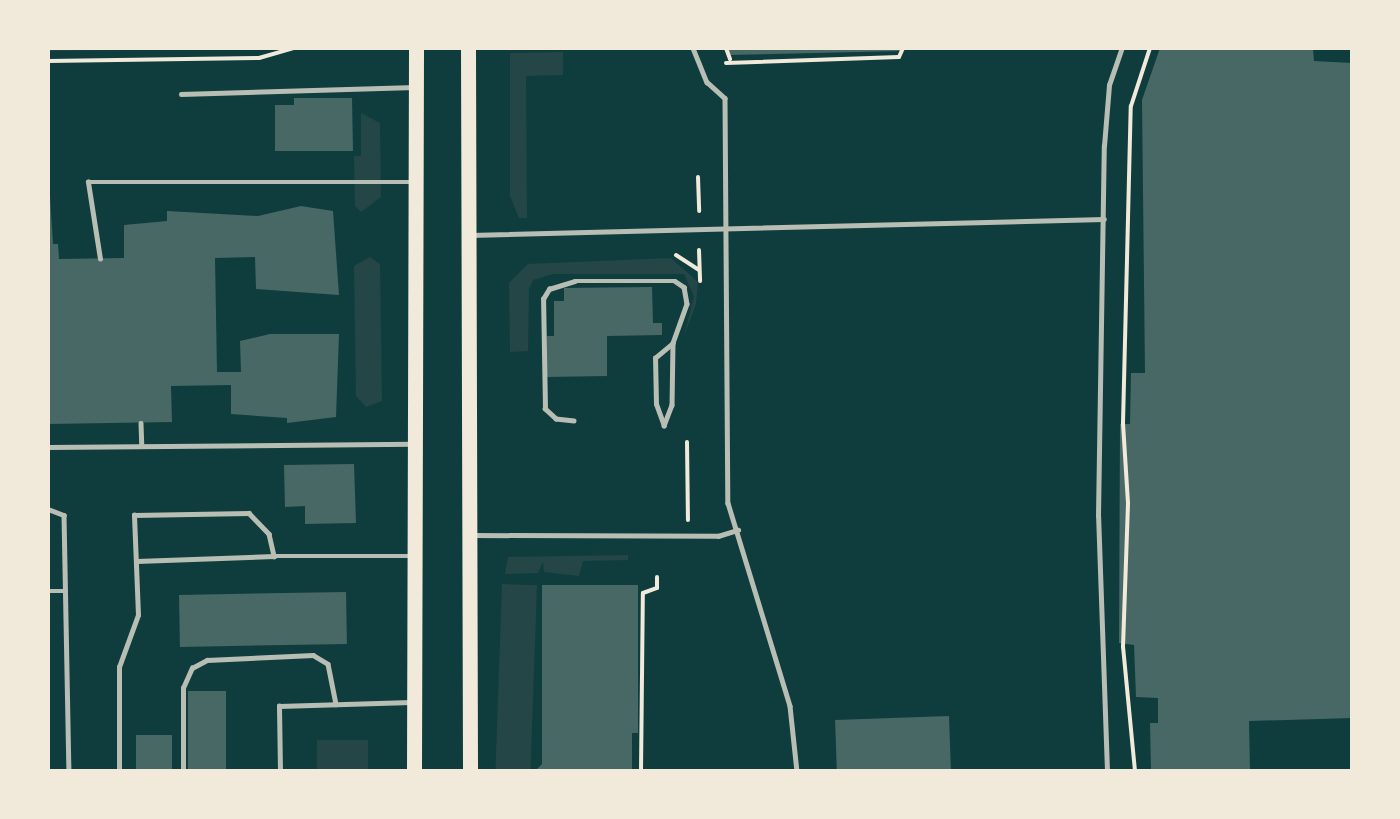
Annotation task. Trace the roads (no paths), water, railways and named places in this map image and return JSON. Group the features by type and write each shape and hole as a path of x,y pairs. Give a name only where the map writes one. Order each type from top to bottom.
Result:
{"main road":[{"path":"414,771 412,556 416,444 419,182 416,48"},
{"path":"468,48 470,771"}],"lane":[{"path":"693,48 707,82 725,98 728,503 790,706 797,771"},
{"path":"1107,771 1098,516 1106,103 1122,48"},
{"path":"181,94 417,87"},
{"path":"100,258 88,182 419,182"},
{"path":"467,235 1104,219"},
{"path":"574,421 556,419 545,409 543,299 549,290 575,281 680,283 687,304 673,343 672,405 664,426 656,404 656,358 673,343"},
{"path":"141,423 142,446"},
{"path":"48,447 416,444"},
{"path":"48,509 64,515 69,771"},
{"path":"119,771 119,667 138,615 134,514 249,513 269,534 274,556"},
{"path":"468,535 718,536 738,530"},
{"path":"136,561 274,556 412,556"},
{"path":"48,591 64,591"},
{"path":"183,771 183,688 192,668 207,660 313,655 328,664 336,704"},
{"path":"280,771 279,706 414,702"}]}
